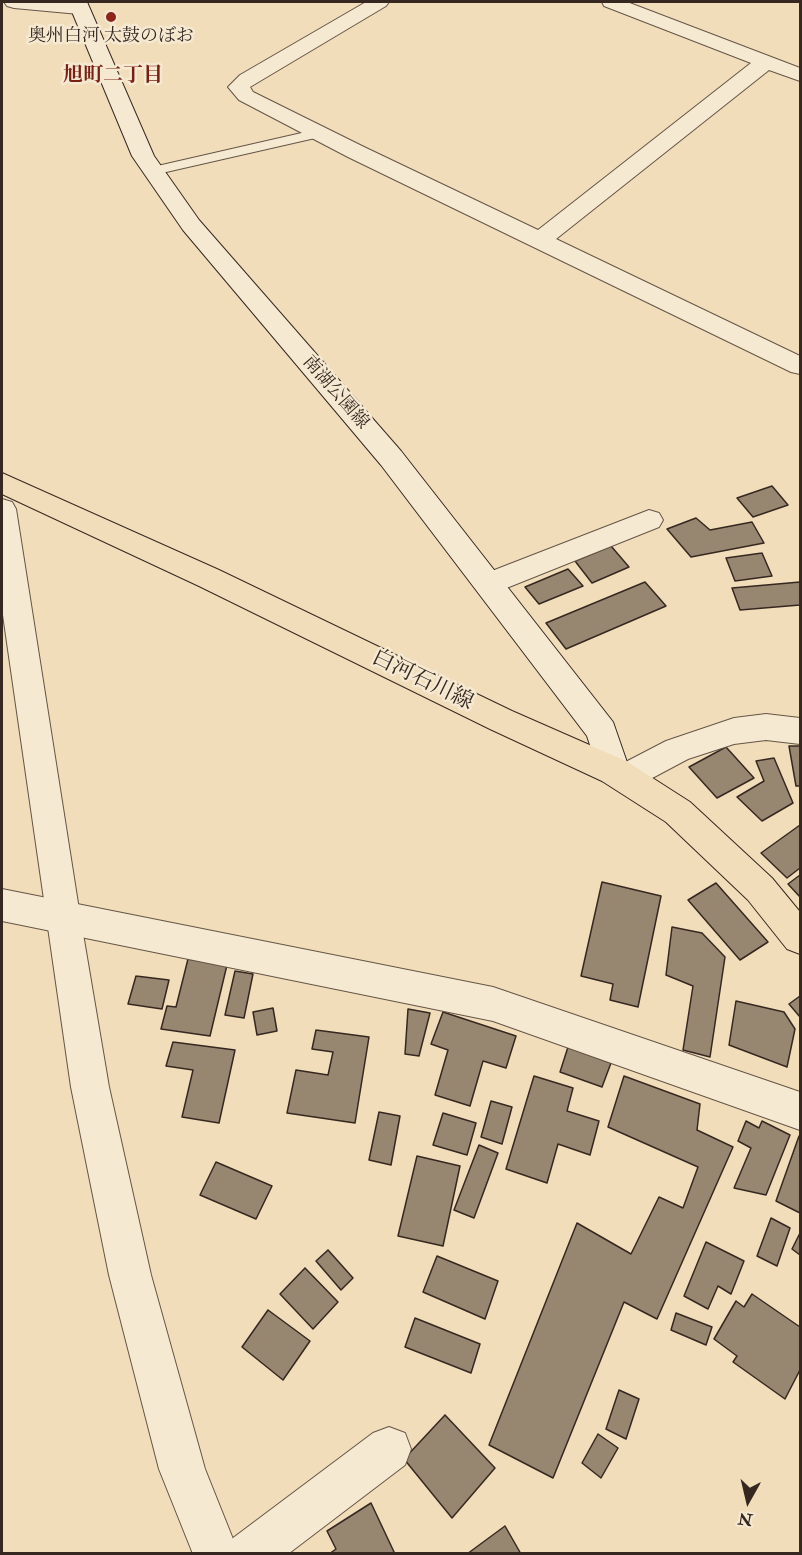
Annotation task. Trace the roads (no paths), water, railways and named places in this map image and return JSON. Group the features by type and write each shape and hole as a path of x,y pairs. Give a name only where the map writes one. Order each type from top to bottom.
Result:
{"main road":[{"name":"白河石川線","path":"2,483 209,578 501,720 620,775 678,812 760,889 801,938"}],"street":[{"path":"14,2 78,5"},
{"path":"379,2 247,79 238,87 246,96 319,133 540,240 797,360"},
{"path":"611,2 801,75"},
{"name":"南湖公園線","path":"78,5 143,156 190,225 391,458 602,731 620,775"},
{"path":"540,240 766,62"},
{"path":"2,509 62,916 90,1087 130,1275 182,1469 216,1554"},
{"path":"489,584 649,520"},
{"path":"620,775 677,750 734,731 766,727 801,731"},
{"path":"2,905 493,1004 801,1112"},
{"path":"249,1554 389,1449"}],"lane":[{"path":"153,171 319,133"}],"place":[{"name":"奥州白河 太鼓のぼお","path":"111,17"}],"district":[{"name":"旭町二丁目","path":"113,77"}]}
